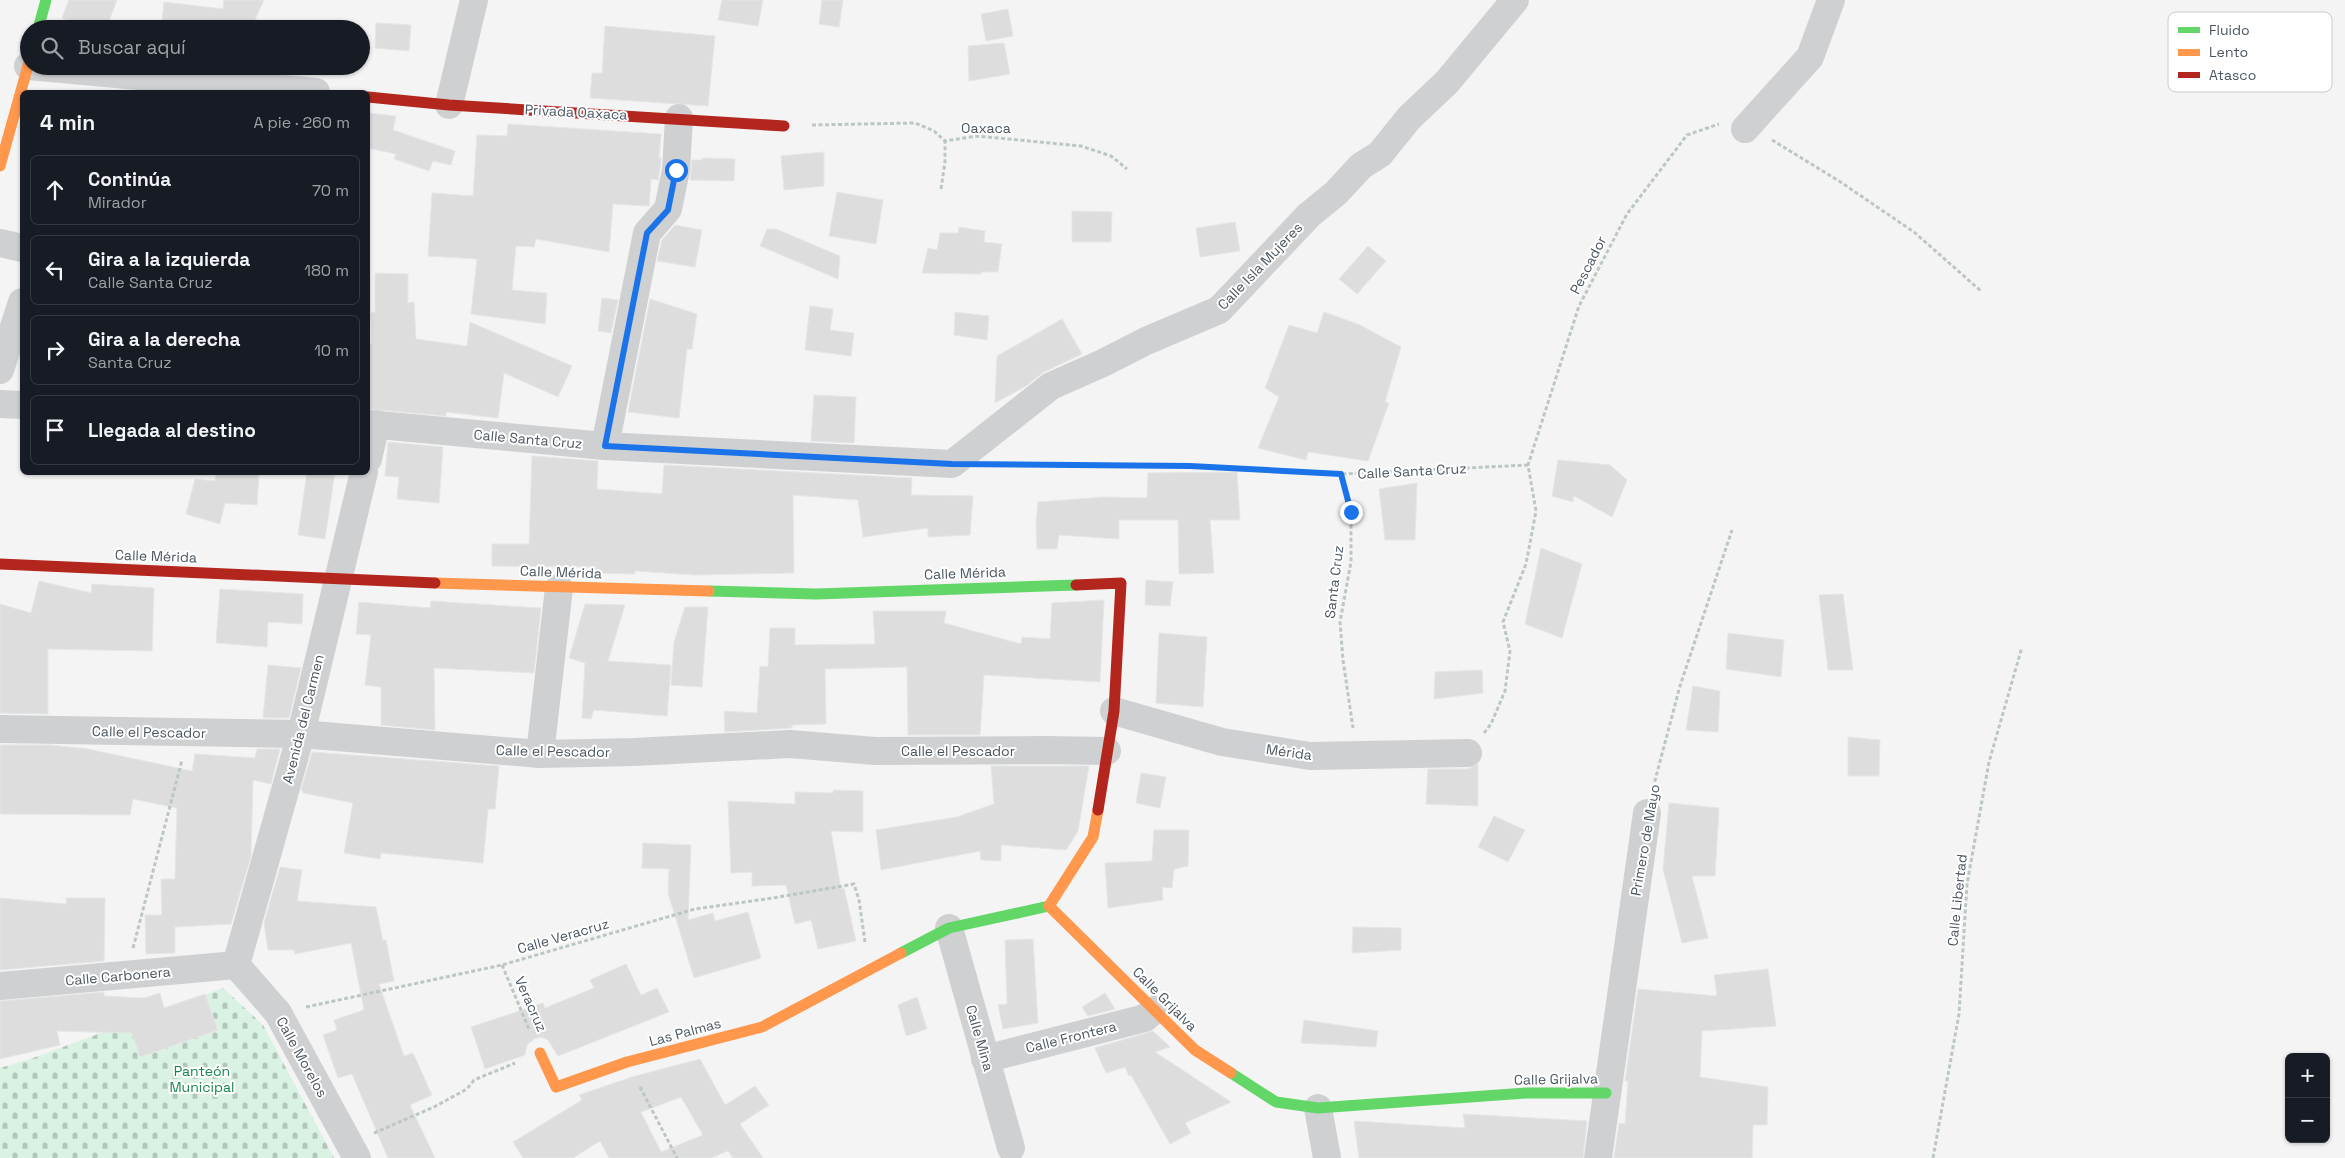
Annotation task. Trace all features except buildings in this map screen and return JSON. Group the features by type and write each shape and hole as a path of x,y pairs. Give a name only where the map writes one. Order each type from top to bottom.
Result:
{"street":[{"path":"40,20 46,0"},
{"path":"449,104 474,0"},
{"name":"Calle Isla Mujeres","path":"952,464 1051,386 1146,341 1219,310 1309,214 1336,193 1361,166 1380,154 1409,118 1447,82 1515,0"},
{"path":"1745,129 1810,57 1831,0"},
{"path":"21,90 25,75"},
{"path":"141,75 295,90"},
{"path":"0,166 20,93"},
{"name":"Privada Oaxaca","path":"370,97 784,126"},
{"path":"605,446 647,233 668,210 676,170 679,118"},
{"path":"0,243 20,248"},
{"path":"0,370 20,308"},
{"path":"0,404 20,405"},
{"path":"370,442 372,424"},
{"name":"Calle Santa Cruz","path":"372,424 605,446 952,464"},
{"name":"Avenida del Carmen","path":"236,965 300,734 363,475"},
{"name":"Calle Mérida","path":"0,564 559,588 816,594 1121,583 1114,711"},
{"path":"540,754 559,588"},
{"path":"1049,906 1093,837 1114,711"},
{"name":"Mérida","path":"1114,711 1222,742 1310,756 1468,753"},
{"name":"Calle el Pescador","path":"0,729 300,734 540,754 634,752 790,744 875,751 1107,751"},
{"name":"Primero de Mayo","path":"1598,1158 1647,813"},
{"name":"Las Palmas","path":"540,1053 556,1087 627,1062 762,1027 949,928 1049,906"},
{"name":"Calle Grijalva","path":"1049,906 1195,1050 1276,1102 1318,1108 1526,1093 1606,1093"},
{"name":"Calle Mina","path":"949,928 1011,1148"},
{"name":"Calle Carbonera","path":"0,986 236,965"},
{"name":"Calle Morelos","path":"236,965 278,1013 353,1151"},
{"name":"Calle Frontera","path":"985,1059 1144,1018 1154,1010"},
{"path":"1318,1108 1327,1158"}],"path":[{"name":"Oaxaca","path":"784,126 915,123 934,131 944,140 977,136 1081,146 1111,156 1126,169"},
{"name":"Pescador","path":"1468,753 1491,724 1505,692 1510,651 1503,622 1526,564 1536,511 1528,465 1579,306 1627,214 1687,135 1717,124 1745,129 1775,142 1877,206 1914,232 1982,292"},
{"path":"941,189 945,162 944,140"},
{"name":"Calle Santa Cruz","path":"952,464 1190,466 1341,474 1528,465"},
{"name":"Santa Cruz","path":"1341,474 1351,512 1351,562 1340,622 1343,660 1357,754"},
{"name":"Primero de Mayo","path":"1647,813 1680,686 1732,530"},
{"name":"Calle Libertad","path":"1933,1158 1959,1014 1967,884 1989,762 2022,647"},
{"path":"126,976 190,733"},
{"name":"Calle Veracruz","path":"278,1013 502,965 695,909 854,884 860,906 868,970"},
{"name":"Veracruz","path":"502,965 540,1053"},
{"path":"353,1151 467,1089 474,1080 540,1053"},
{"path":"627,1062 677,1158"}],"green space":[{"name":"Panteón Municipal","path":"223,988 263,1025 334,1158 0,1158 0,1068 33,1058"}],"traffic: fast":[{"path":"40,20 46,0"},
{"path":"709,591 816,594 1076,585"},
{"path":"901,953 949,928 1049,906"},
{"path":"1231,1073 1276,1102 1318,1108 1526,1093 1606,1093"}],"traffic: slow":[{"path":"21,90 25,75"},
{"path":"0,166 20,94"},
{"path":"435,583 709,591"},
{"path":"1098,810 1093,837 1049,906 1195,1050 1231,1073"},
{"path":"540,1053 556,1087 627,1062 762,1027 901,953"}],"traffic: jam":[{"path":"370,97 449,105 784,126"},
{"path":"0,564 435,583"},
{"path":"1076,585 1121,583 1114,711 1098,810"}],"route":[{"path":"676,170 668,210 647,233 605,446 952,464 1229,467 1341,474 1351,512"}]}
